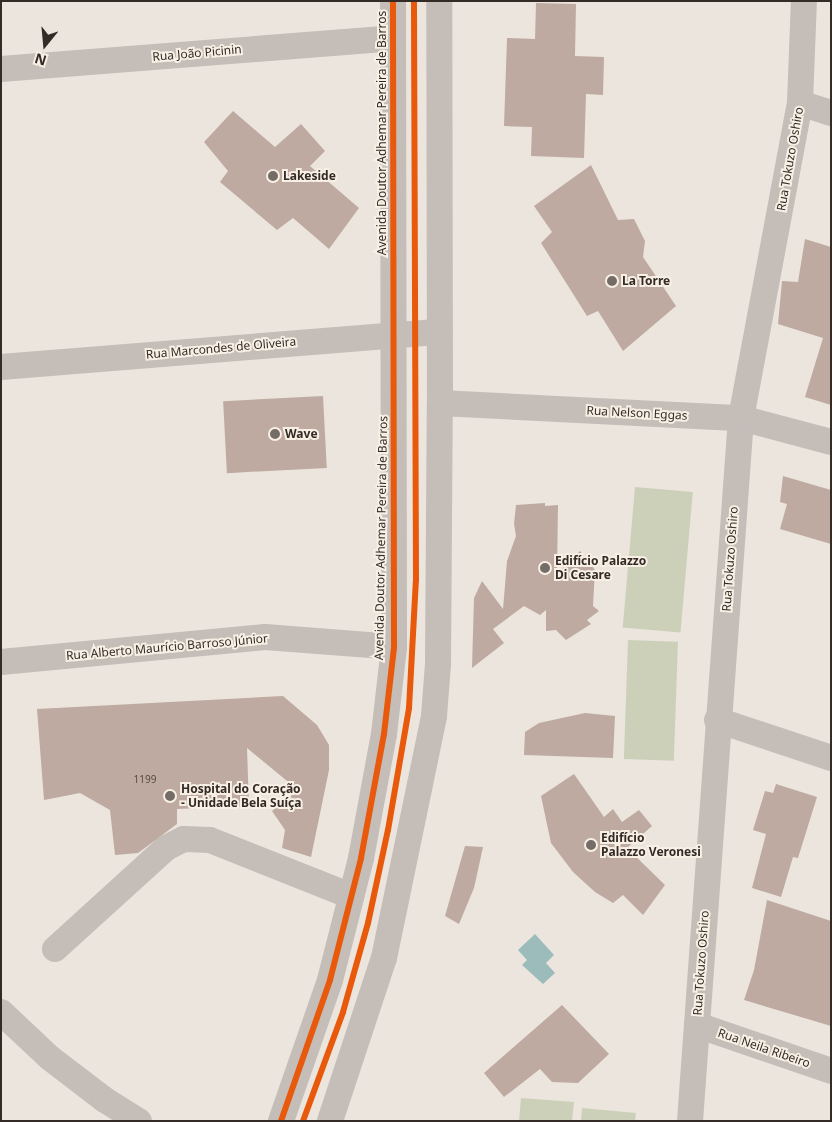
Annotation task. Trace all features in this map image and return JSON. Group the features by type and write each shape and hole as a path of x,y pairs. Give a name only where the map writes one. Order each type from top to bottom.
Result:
{"street":[{"name":"Avenida Doutor Adhemar Pereira de Barros","path":"281,1121 330,980 351,896 384,734 394,647 393,1"},
{"path":"330,1121 384,958 434,716 438,664 440,403 439,1"},
{"name":"Rua Tokuzo Oshiro","path":"690,1121 717,720 741,418 800,103 804,1"},
{"name":"Rua João Picinin","path":"1,69 393,38"},
{"path":"800,103 831,113"},
{"name":"Rua Marcondes de Oliveira","path":"1,367 394,334 440,332"},
{"name":"Rua Nelson Eggas","path":"440,403 741,418 831,442"},
{"name":"Rua Alberto Maurício Barroso Júnior","path":"1,662 265,637 394,647"},
{"path":"717,720 831,758"},
{"path":"56,949 166,848 184,839 210,840 351,896"},
{"path":"1,1012 50,1058 105,1100 139,1121"},
{"name":"Rua Neila Ribeiro","path":"697,1025 831,1071"}],"green space":[{"path":"635,487 693,492 680,633 623,627"},
{"path":"628,640 678,642 674,761 624,759"},
{"path":"521,1098 574,1102 572,1121 519,1121"},
{"path":"582,1108 636,1113 635,1121 581,1121"}],"water":[{"path":"535,934 554,955 546,963 555,973 543,984 522,965 527,960 518,950"}],"building":[{"path":"536,3 576,4 575,56 604,57 603,95 586,94 584,158 531,156 532,127 504,126 507,38 535,39"},
{"name":"Lakeside","path":"233,111 275,147 301,124 325,151 310,166 359,208 329,249 293,218 277,230 220,182 228,171 204,142"},
{"name":"La Torre","path":"591,165 618,220 634,219 645,241 643,257 676,306 623,351 598,311 587,316 541,243 552,232 534,206"},
{"path":"805,239 831,247 831,405 805,397 823,338 778,324 782,281 798,282"},
{"name":"Wave","path":"323,396 327,468 227,473 223,401"},
{"path":"783,476 831,490 831,544 780,529 787,504 780,502"},
{"name":"Edifício Palazzo Di Cesare","path":"545,503 545,506 558,505 557,574 580,551 595,570 593,606 599,611 587,620 591,624 566,640 556,630 546,631 546,610 540,615 524,606 493,629 504,643 472,668 474,598 482,581 503,609 507,561 516,536 514,524 516,505"},
{"path":"283,696 317,725 329,745 329,770 311,857 282,848 285,830 272,811 298,790 247,748 249,806 177,809 177,824 138,853 115,855 110,810 80,793 44,800 37,709"},
{"path":"585,713 615,716 613,758 524,755 525,732 539,723"},
{"name":"Edifício Palazzo Veronesi","path":"574,774 604,817 613,809 622,822 639,810 652,826 627,848 665,885 643,915 623,895 613,903 595,892 573,872 551,843 541,796"},
{"path":"776,784 817,797 798,858 793,857 781,897 752,888 766,834 753,830 765,791 773,793"},
{"path":"465,846 483,847 474,888 459,924 445,916"},
{"path":"767,900 831,921 831,1026 744,1000 754,970"},
{"path":"562,1005 609,1054 578,1083 552,1082 540,1069 504,1097 484,1073"}],"cycle path":[{"path":"281,1121 330,980 361,858 384,734 394,647 393,1"},
{"path":"303,1121 343,1012 368,923 388,830 409,708 416,580 414,1"}],"place":[{"name":"Lakeside","path":"273,176"},
{"name":"La Torre","path":"612,281"},
{"name":"Wave","path":"275,434"},
{"name":"Edifício Palazzo Di Cesare","path":"545,568"},
{"name":"Hospital do Coração - Unidade Bela Suíça","path":"170,796"},
{"name":"Edifício Palazzo Veronesi","path":"591,845"}]}
